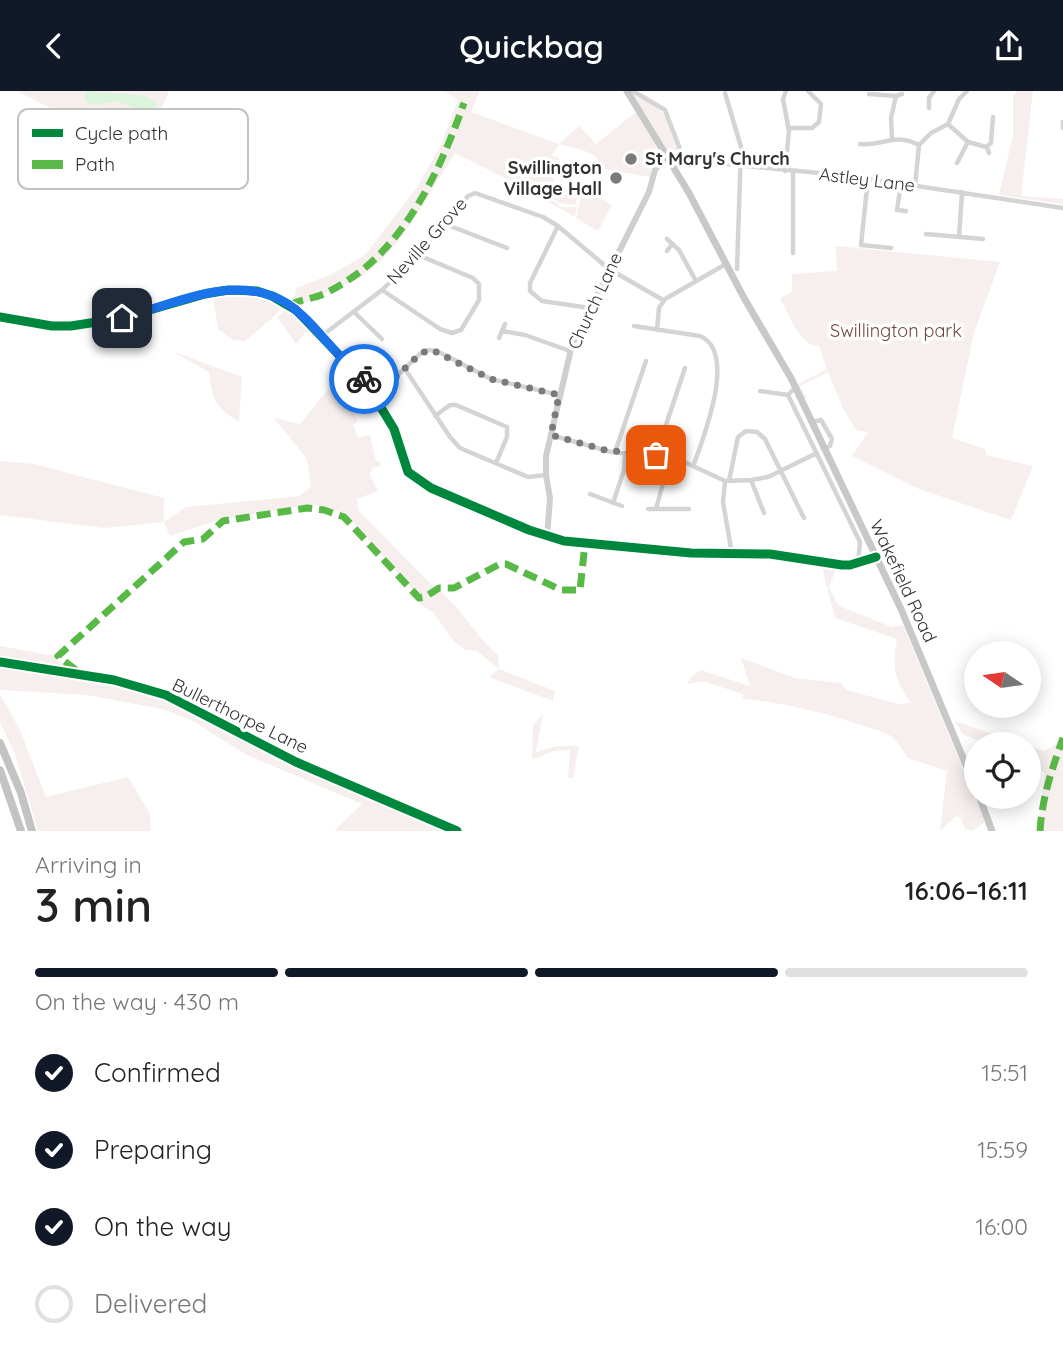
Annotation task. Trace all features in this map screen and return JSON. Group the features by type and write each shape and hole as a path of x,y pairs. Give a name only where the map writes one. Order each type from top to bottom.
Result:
{"highway":[{"path":"0,743 21,793 32,831"},
{"path":"0,770 21,831"}],"main road":[{"name":"Wakefield Road","path":"629,91 689,193 726,264 736,274 795,388 811,422 820,451 901,609 964,760"},
{"path":"984,809 992,831"}],"street":[{"path":"629,91 665,110 685,163"},
{"path":"785,171 788,128 783,99 786,91"},
{"path":"788,128 812,128 819,122 821,104 808,91"},
{"path":"929,108 929,98 934,91"},
{"path":"915,186 919,145 931,133 948,124 963,92"},
{"path":"725,93 741,147 736,274"},
{"path":"869,94 895,96 902,93"},
{"path":"892,138 891,118 895,96"},
{"path":"987,146 991,142 993,117"},
{"path":"1063,122 1063,128"},
{"path":"948,124 968,142 987,146"},
{"path":"860,144 875,145 892,138 907,138 919,145"},
{"path":"957,163 968,142"},
{"path":"987,146 989,153"},
{"name":"Church Lane","path":"547,537 550,498 546,475 551,435 570,351 649,192 655,170 666,158"},
{"name":"Astley Lane","path":"671,166 693,160 868,179 1063,208"},
{"path":"793,171 793,253"},
{"path":"868,179 861,245 891,248"},
{"path":"901,184 897,210 906,211"},
{"path":"959,237 962,192"},
{"name":"Neville Grove","path":"323,335 382,291 418,255 468,196 475,193 542,217 558,226 609,269 663,300"},
{"path":"445,223 507,248"},
{"path":"558,226 530,283 530,291 542,301 590,308"},
{"path":"926,234 983,239"},
{"path":"667,239 696,281"},
{"path":"667,251 673,244"},
{"path":"382,291 440,329 452,333 461,330 479,300 479,284 473,278 418,255"},
{"path":"657,330 659,308 663,300 726,264"},
{"path":"0,317 52,326 85,324 148,311 205,294 243,290 265,293 286,302 360,373 394,429 405,466 414,478 443,493 547,537 593,545 691,553 770,554 842,565 876,558"},
{"path":"354,311 382,339"},
{"path":"499,338 505,324"},
{"path":"634,326 700,336 708,341 713,350 717,372 715,400 694,464"},
{"path":"502,331 525,335 570,351"},
{"path":"375,397 421,353 432,350 491,379 559,395"},
{"path":"615,452 646,361"},
{"path":"656,455 677,380 685,368"},
{"path":"405,369 457,445 528,477 546,475"},
{"path":"635,372 642,374"},
{"path":"760,391 788,395 795,388"},
{"name":"Wakefield Road","path":"788,395 820,451 860,542 857,564"},
{"path":"435,416 450,405 456,405 507,428 507,437 496,463"},
{"path":"551,435 625,454 670,457 694,464 727,481 751,481 831,445 832,439 821,420 811,422"},
{"path":"732,554 723,502 736,442 746,431 757,432 765,439 804,518"},
{"path":"613,503 624,470 625,454"},
{"path":"656,509 670,457"},
{"path":"751,481 764,513"},
{"path":"590,493 622,506"},
{"path":"648,509 689,509"},
{"name":"Bullerthorpe Lane","path":"0,662 114,680 166,695 296,762 457,831"}],"green space":[{"path":"17,91 169,91 161,109 52,109"},
{"path":"443,91 480,91 471,112 559,144 552,156 559,158 552,187 555,182 560,183 558,193 577,198 575,205 559,203 543,192 561,207 577,207 575,217 455,153 412,221 387,254 360,277 301,306 306,310 301,313 296,309 297,303 290,299 295,297 296,288 332,274 365,255 417,187 440,147 458,100"},
{"path":"1017,91 1033,91 1021,196 1063,199 1063,204 999,195 1013,135 1013,97"},
{"path":"633,93 654,105 666,117 679,157 670,157"},
{"path":"636,112 656,146 650,177 604,169 591,154 559,144 579,126 596,144"},
{"path":"583,187 612,205 598,231 576,218"},
{"name":"Swillington park","path":"836,246 1000,262 974,333 952,438 985,449 986,455 1033,466 1011,520 919,489 852,456 868,432 856,430 843,408 828,372 800,386 805,398 798,384 827,369 819,346 812,345 801,335 780,298 792,292 792,274 837,271"},
{"path":"256,296 282,306 276,315 245,341 233,340 218,329 213,297"},
{"path":"287,309 310,327 296,344 277,317"},
{"path":"172,351 242,377 239,422 216,402 209,372"},
{"path":"347,365 359,377 370,398 352,409 358,422 353,425 358,437 370,435 376,461 380,461 381,466 373,468 370,475 378,491 357,499 358,510 459,611 498,655 499,669 477,651 465,650 453,640 433,612 421,605 409,585 350,519 340,512 313,504 215,521 170,536 164,522 186,507 299,496 311,487 307,459 274,418 300,424"},
{"path":"0,461 34,464 164,498 164,522 104,528 0,515"},
{"path":"822,568 835,571 829,588 839,606 892,627 903,625 964,772 964,809 980,809 985,822 972,831 965,829 961,818 956,816 940,831 947,771 908,758 893,737 815,711 743,699 743,694 702,681 687,684 692,676 701,670 750,686 741,658 795,678 841,683 846,690 898,704 911,703 896,673 897,639 835,618"},
{"path":"0,646 56,656 56,660 76,671 0,658"},
{"path":"0,668 115,684 181,706 306,769 447,831 334,831 362,804 245,754 191,720 162,709 87,695 0,690"},
{"path":"499,669 555,691 553,701 489,677"},
{"path":"0,694 20,730 46,797 128,777 150,814 151,831 38,831 15,754 0,722"},
{"path":"543,714 536,752 557,746 579,746 573,778 568,778 570,750 553,751 532,760 533,725"},
{"path":"955,721 987,732 964,732 962,734"},
{"path":"1056,744 1063,750 1063,831 1037,831 1045,773 1041,770 1041,750"}],"shaded area":[{"path":"85,91 140,95 155,100 157,104 151,109 137,109 119,102 94,105 85,101"}],"marked path":[{"path":"290,305 321,295 345,282 379,255 396,236 436,172 464,103"},
{"path":"76,670 58,656 184,542 203,539 223,521 307,508 344,517 419,598 439,588 454,588 500,564 506,564 561,590 580,590 585,544"},
{"path":"1040,831 1045,795 1063,738"}],"cycle path":[{"path":"0,317 52,326 71,326 122,318 205,294 228,290 257,291 296,310 360,373 394,429 408,472 431,488 529,530 564,541 691,553 770,554 842,565 876,557"},
{"path":"0,662 114,680 166,695 296,762 457,831"}],"way so far":[{"path":"364,379 375,397 421,353 432,350 491,379 559,395 551,435 625,454 656,455"}],"place":[{"name":"St Mary's Church","path":"631,159"},
{"name":"Swillington Village Hall","path":"616,178"}],"route":[{"path":"122,318 205,294 228,290 257,291 286,302 296,310 364,379"}]}
